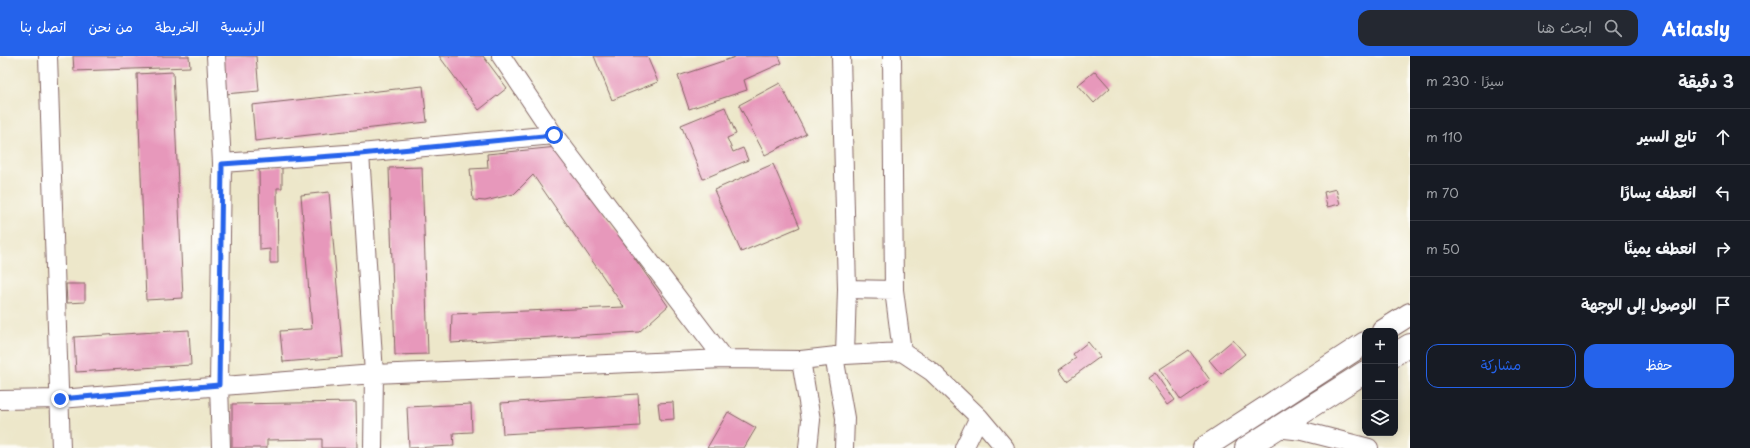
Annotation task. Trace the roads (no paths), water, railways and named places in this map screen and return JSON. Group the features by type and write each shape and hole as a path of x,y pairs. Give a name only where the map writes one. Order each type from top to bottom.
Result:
{"highway":[{"path":"1388,328 1410,314"},
{"path":"1204,448 1362,345"},
{"path":"1398,352 1410,345"},
{"path":"1246,448 1362,374"}],"street":[{"path":"48,56 61,448"},
{"path":"216,56 222,164 219,385 221,448"},
{"path":"501,56 554,135 724,359"},
{"path":"841,56 847,289 839,355 845,418 844,448"},
{"path":"892,56 894,290 902,352"},
{"path":"222,164 360,154 554,135"},
{"path":"360,154 374,374 373,448"},
{"path":"847,289 894,290"},
{"path":"0,400 60,399 219,385 374,374 724,359 801,360 839,355 902,352 932,372 979,417 1005,448"},
{"path":"801,360 811,420 808,448"},
{"path":"964,448 979,417"},
{"path":"1276,428 1303,431 1369,448"}]}
